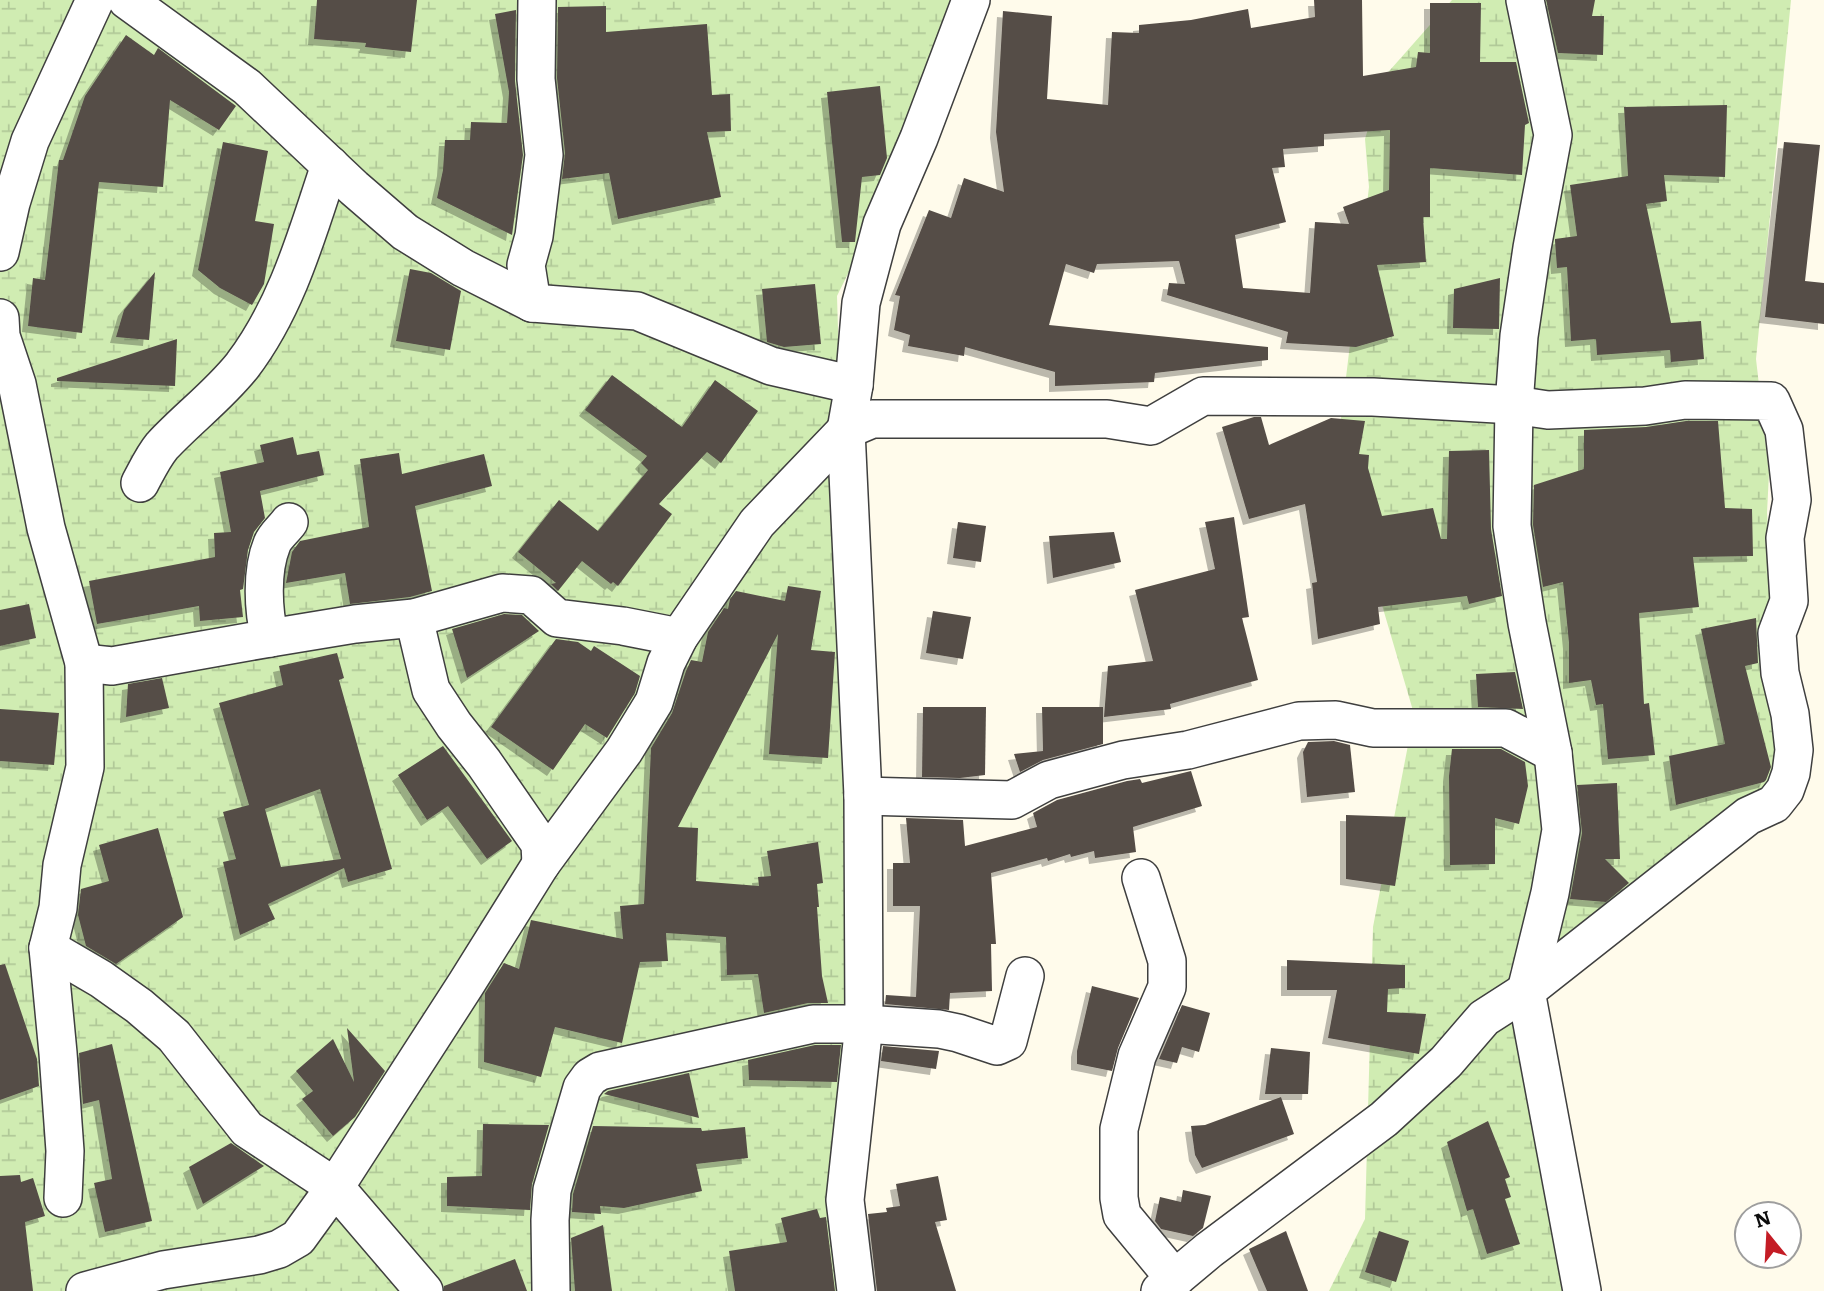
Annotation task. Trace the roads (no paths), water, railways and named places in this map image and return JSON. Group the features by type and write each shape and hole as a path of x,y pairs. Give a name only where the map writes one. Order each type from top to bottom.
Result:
{"street":[{"path":"0,252 11,203 30,141 96,0"},
{"path":"127,0 247,87 405,232 463,268 532,303 637,311 771,366 854,385"},
{"path":"532,303 526,265 534,236 544,155 536,79 537,0"},
{"path":"856,1291 845,1200 864,1024 863,796 846,430 854,385 861,303 882,224 919,138 971,0"},
{"path":"1525,0 1552,135 1519,337 1514,405 1512,526 1527,623 1553,753 1561,830 1550,893 1526,991 1582,1291"},
{"path":"140,482 163,445 224,388 262,338 299,257 330,165"},
{"path":"0,318 1,336 17,384 46,528 84,663 85,767 62,865 58,908 48,948 65,1151 63,1198"},
{"path":"85,1291 163,1270 259,1255 279,1249 298,1238 335,1187 541,864 624,751 654,702 666,663 678,637 757,523 846,430 872,419 1107,419 1151,426 1203,396 1373,397 1514,405 1548,410 1645,406 1685,400 1771,401 1784,430 1792,500 1785,538 1789,601 1777,634 1780,673 1790,714 1794,750 1791,773 1785,790 1774,804 1748,816 1526,991 1484,1018 1446,1062 1384,1119 1209,1250 1168,1285 1122,1215 1119,1198 1119,1129 1137,1056 1167,987 1167,961 1141,878"},
{"path":"270,639 265,620 266,573 272,542 289,522"},
{"path":"84,663 112,666 355,624 414,618 502,593 531,596 557,618 623,626 678,637"},
{"path":"414,618 431,691 541,845 541,864"},
{"path":"863,796 1012,800 1049,780 1123,760 1188,751 1299,722 1336,720 1373,728 1506,728 1553,753"},
{"path":"48,948 102,979 174,1036 247,1129 335,1187 424,1291"},
{"path":"551,1291 552,1190 582,1088 590,1077 600,1071 797,1026 864,1024 939,1029 997,1046 1008,1041 1013,1030 1025,976"}]}
